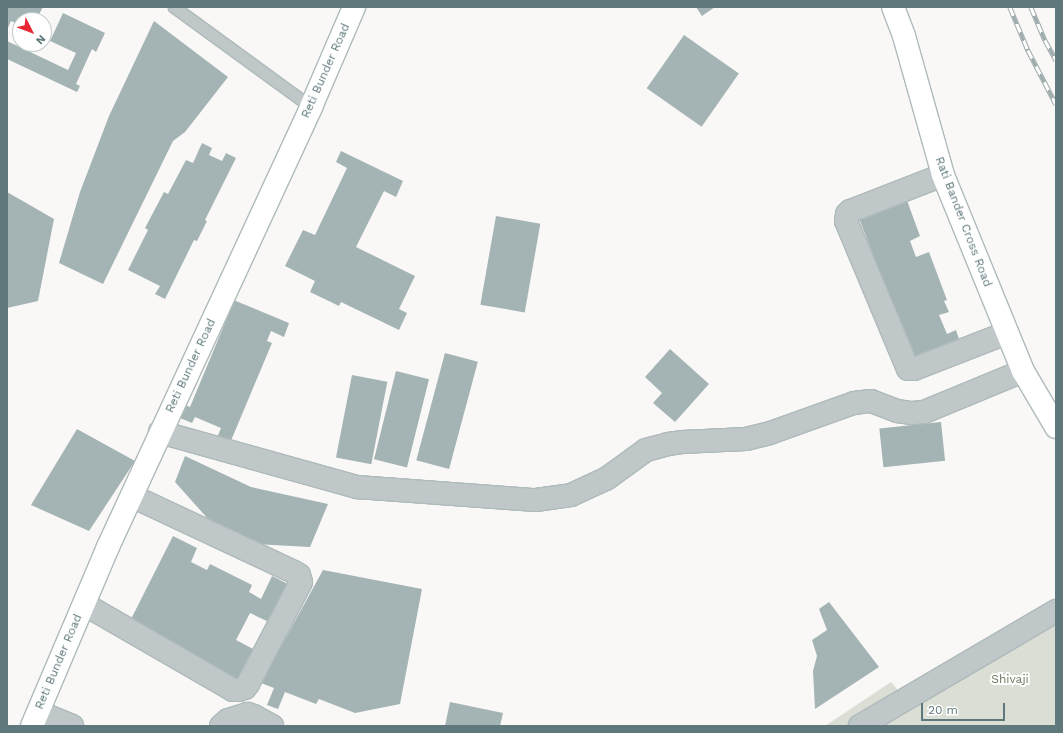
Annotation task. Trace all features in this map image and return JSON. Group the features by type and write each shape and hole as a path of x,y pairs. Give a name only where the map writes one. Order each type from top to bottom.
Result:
{"street":[{"name":"Reti Bunder Road","path":"35,719 160,432 311,106 354,7"},
{"name":"Rati Bander Cross Road","path":"893,7 904,36 943,175 1023,371 1056,427"},
{"path":"943,175 850,211 847,214 846,221 908,369 914,369 1007,333"},
{"path":"160,432 357,487 536,500 572,495 606,479 646,450 668,444 746,439 770,433 854,403 871,400 897,411 912,414 924,412 1023,371"},
{"path":"84,604 234,690 239,690 248,684 301,582 299,575 294,572 132,496"},
{"path":"860,726 1056,611"},
{"path":"221,726 228,720 248,714 272,726"},
{"path":"35,719 72,726"}],"lane":[{"path":"174,7 311,106"}],"green space":[{"name":"Shivaji","path":"1056,599 1056,726 825,726 891,682 898,690"}],"building":[{"path":"7,7 43,7 40,12 12,12 12,21 7,30"},
{"path":"696,7 715,7 702,16"},
{"path":"63,13 105,33 96,52 92,49 76,84 80,86 77,92 7,59 7,41 12,43 12,52 30,52 68,70 76,53 52,42 52,37"},
{"path":"154,21 228,77 185,132 173,141 103,284 59,263 80,192 109,116"},
{"path":"684,35 739,73 702,127 647,88"},
{"path":"202,143 212,148 209,155 222,161 226,153 236,158 205,220 207,221 197,241 194,240 165,299 155,294 160,286 128,270 148,230 145,228 164,192 168,194 186,160 193,163"},
{"path":"341,151 403,181 396,197 384,191 356,247 415,276 399,309 407,313 399,330 341,302 339,306 310,292 315,281 285,266 303,230 315,235 347,168 336,162"},
{"path":"7,192 54,219 38,301 7,308"},
{"path":"905,195 920,236 910,241 916,257 929,252 947,300 944,301 949,312 939,315 947,334 956,330 959,339 962,338 966,347 916,366 857,213"},
{"path":"496,216 540,224 525,312 480,305"},
{"path":"231,299 289,323 284,337 271,331 267,341 272,343 230,443 217,438 221,428 195,417 192,423 180,418 185,405 190,407 230,311 226,310"},
{"path":"670,349 709,384 675,422 653,403 662,393 645,377"},
{"path":"445,353 478,362 449,469 416,460"},
{"path":"396,371 429,379 407,468 374,459"},
{"path":"352,375 387,382 371,464 336,457"},
{"path":"941,422 945,461 883,467 879,428"},
{"path":"77,429 135,461 89,531 31,505"},
{"path":"185,456 251,487 328,504 310,547 254,544 209,520 175,482"},
{"path":"173,536 197,548 191,562 207,570 210,564 252,585 249,592 261,599 272,576 290,585 271,623 250,613 236,640 257,651 241,681 128,625"},
{"path":"323,570 422,589 400,704 355,713 319,699 316,704 285,692 278,709 267,705 274,688 261,683"},
{"path":"829,602 879,667 815,709 813,671 817,656 812,640 827,630 819,609"},
{"path":"450,702 503,713 500,726 445,726"}],"railway":[{"path":"1010,7 1028,50 1056,104"},
{"path":"1031,7 1045,40 1056,60"}]}
